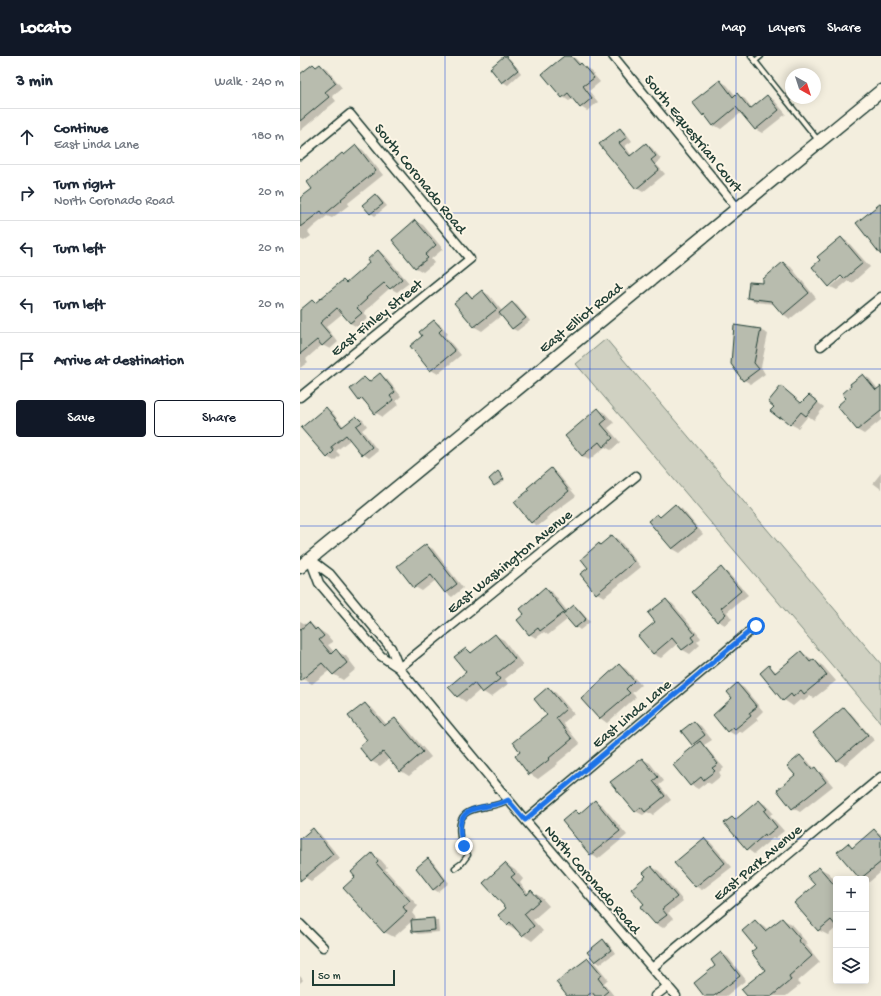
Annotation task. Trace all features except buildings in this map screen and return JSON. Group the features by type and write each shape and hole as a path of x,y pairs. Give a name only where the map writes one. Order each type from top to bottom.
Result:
{"main road":[{"name":"East Elliot Road","path":"300,567 881,92"}],"street":[{"name":"South Equestrian Court","path":"613,56 738,209"},
{"name":"South Coronado Road","path":"300,155 350,114 470,259"},
{"name":"East Finley Street","path":"300,396 470,259"},
{"path":"821,346 881,297"},
{"name":"East Washington Avenue","path":"400,668 636,476"},
{"name":"North Coronado Road","path":"310,559 319,583 381,656 400,668"},
{"name":"North Coronado Road","path":"310,559 330,574 391,648 400,668 508,800 676,996"},
{"name":"East Linda Lane","path":"525,820 756,626"},
{"name":"East Park Avenue","path":"652,968 881,777"},
{"path":"300,924 323,947"},
{"path":"655,996 668,986"}],"lane":[{"path":"751,56 820,142"},
{"path":"755,61 761,56"},
{"path":"455,868 462,863 468,855 460,836 460,824 462,818 468,811 501,804 508,800"}],"shaded area":[{"path":"606,339 881,664 881,723 576,364"}],"route":[{"path":"464,846 460,836 460,824 462,818 468,811 501,804 508,800 525,820 756,626"}]}
